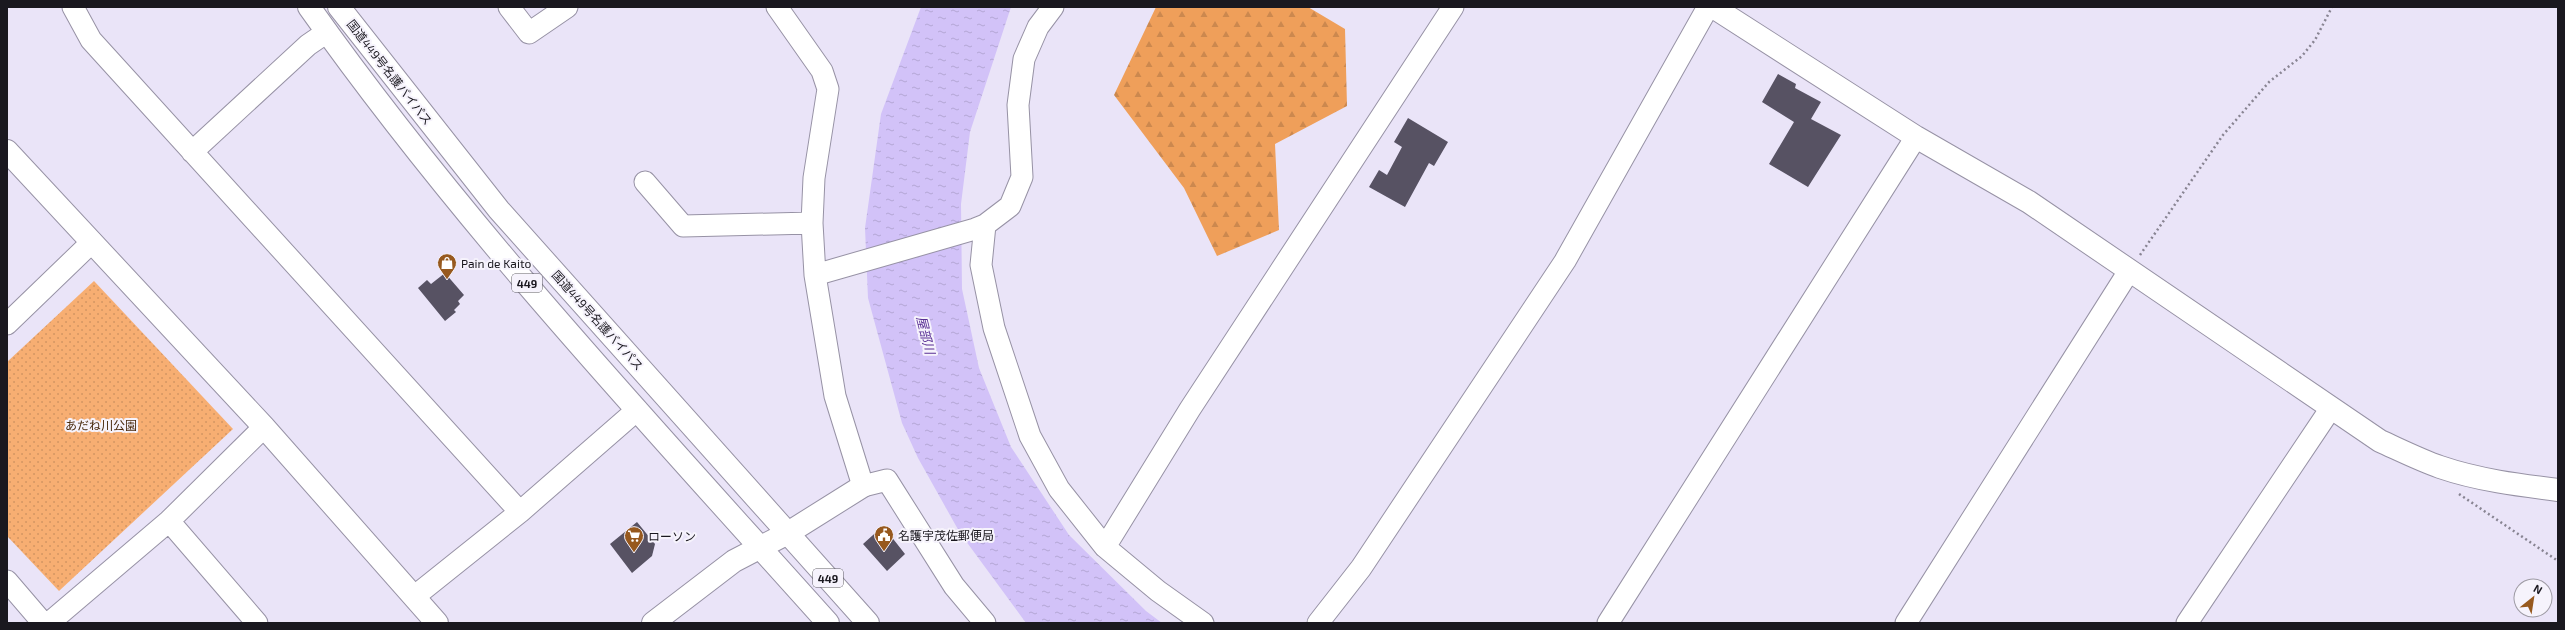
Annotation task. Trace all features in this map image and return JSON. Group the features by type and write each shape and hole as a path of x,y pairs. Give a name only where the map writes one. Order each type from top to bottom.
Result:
{"main road":[{"name":"449","path":"309,7 400,130 470,217 637,410 759,548 828,623"},
{"path":"1714,7 1916,137 2029,202 2380,441 2439,466 2506,483 2558,490"},
{"name":"国道449号名護バイパス","path":"347,10 500,210 868,623"},
{"path":"7,151 264,427 415,596 437,623"},
{"path":"653,623 723,569 788,533 863,486"}],"street":[{"path":"73,7 91,40 520,512"},
{"path":"508,7 529,33 567,7"},
{"path":"777,7 822,72 828,88 814,178 812,223 815,275 835,396 863,486 887,480 954,586 985,623"},
{"path":"815,275 980,227 1010,206 1022,177 1018,105 1024,59 1038,27 1053,7"},
{"path":"1105,547 1190,409 1453,7"},
{"path":"1318,623 1361,568 1565,261 1708,7"},
{"path":"192,152 308,45 327,32"},
{"path":"1608,623 1916,137"},
{"path":"645,182 683,226 812,223"},
{"path":"980,227 981,265 994,328 1030,436 1059,489 1105,547 1158,591 1203,623"},
{"path":"7,324 92,242"},
{"path":"1906,623 2129,271"},
{"path":"2187,623 2331,408"},
{"path":"415,596 520,512 637,410"},
{"path":"49,623 169,521 264,427"},
{"path":"169,521 257,623"},
{"path":"7,581 43,623"}],"path":[{"path":"2129,271 2223,135 2269,82 2302,56 2315,40 2332,7"},
{"path":"2453,490 2558,561"}],"green space":[{"path":"1156,7 1308,7 1345,29 1347,106 1275,144 1279,230 1217,256 1184,188 1114,95"},
{"name":"あだね川公園","path":"94,281 233,429 59,591 7,536 7,362"}],"water":[{"name":"屋部川","path":"921,7 1011,7 970,132 961,204 962,289 979,368 1011,447 1069,535 1146,611 1162,623 1026,623 960,533 918,458 902,423 868,298 865,228 881,114"}],"building":[{"path":"1778,74 1796,84 1795,88 1821,102 1811,119 1841,135 1808,187 1769,164 1794,122 1762,102"},
{"path":"1408,118 1448,142 1434,166 1429,163 1405,207 1369,187 1379,170 1387,175 1402,147 1394,142"},
{"path":"445,273 464,295 458,301 460,304 454,310 456,312 445,321 418,288 427,280 431,284"},
{"path":"637,522 655,544 652,556 632,573 610,544"},
{"path":"883,526 905,554 887,571 863,544"}],"place":[{"name":"Pain de Kaito","path":"447,280"},
{"name":"名護宇茂佐郵便局","path":"884,552"},
{"name":"ローソン","path":"634,553"}]}
